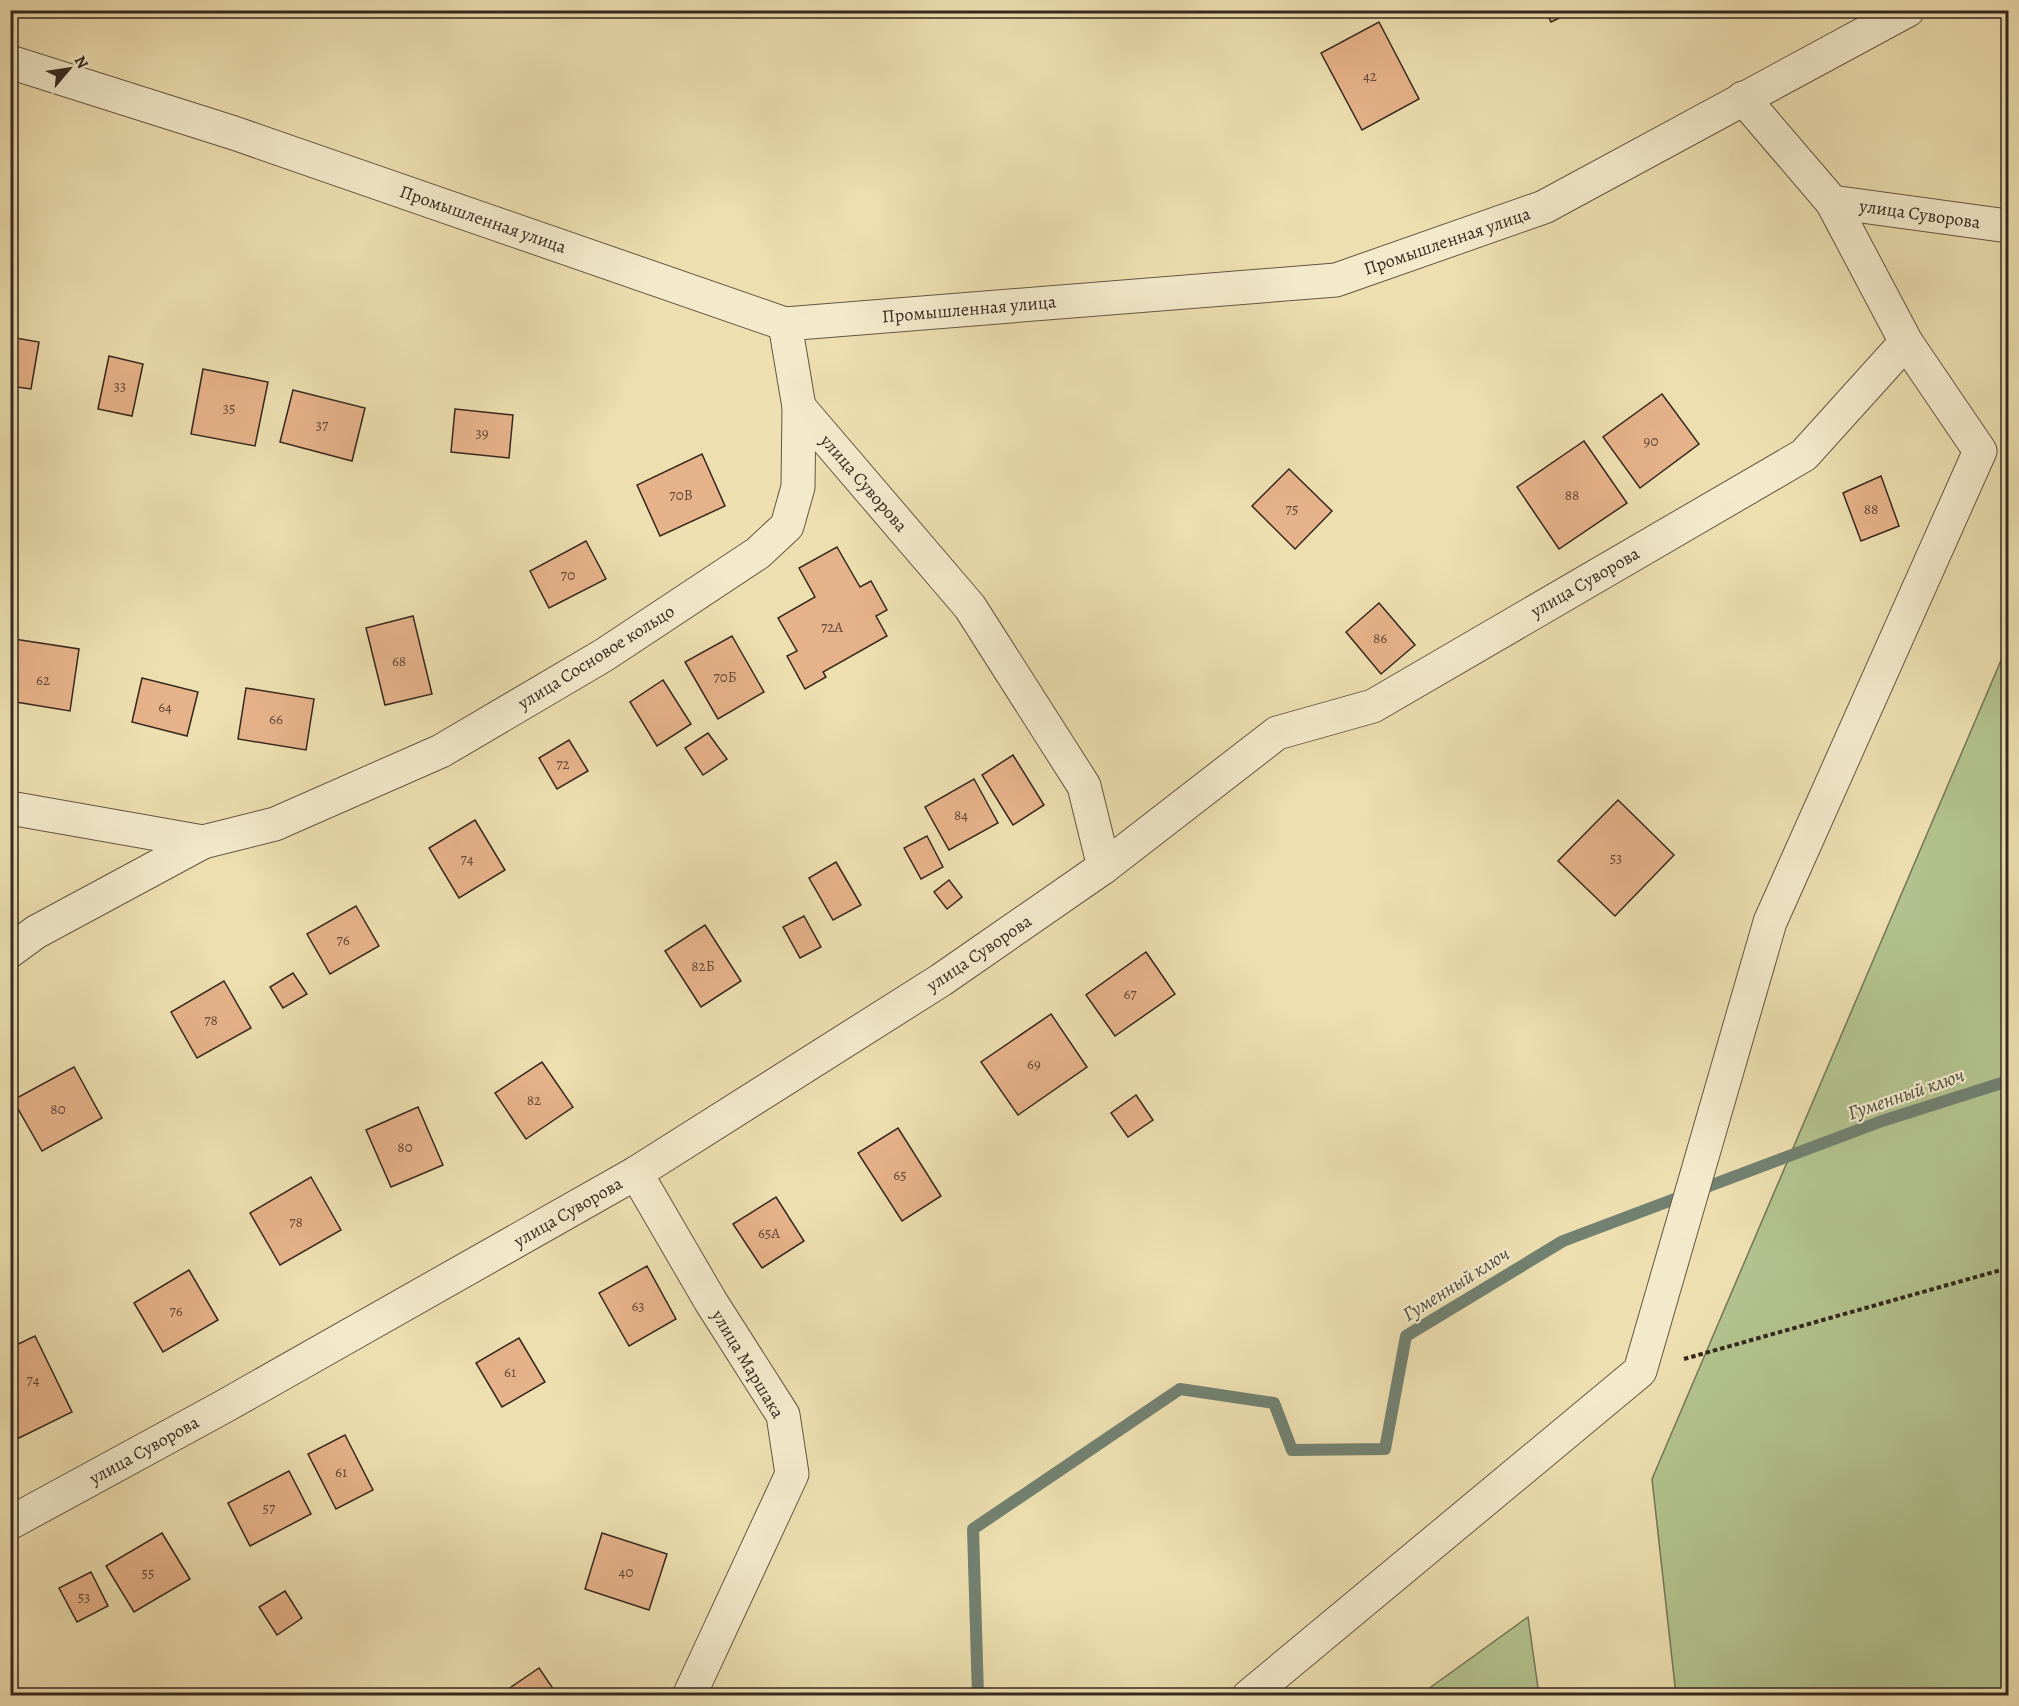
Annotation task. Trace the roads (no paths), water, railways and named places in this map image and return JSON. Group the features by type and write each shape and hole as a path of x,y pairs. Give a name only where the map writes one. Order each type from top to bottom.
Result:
{"street":[{"name":"Промышленная улица","path":"10,62 234,133 785,324 1336,280 1544,207 1908,10"},
{"name":"улица Суворова","path":"11,1522 223,1407 636,1173 941,980 1104,867 1277,733 1373,706 1803,455 1906,342 1832,202 1743,98"},
{"name":"улица Суворова","path":"1832,202 2008,226"},
{"name":"улица Сосновое кольцо","path":"10,951 36,932 203,842 275,824 441,750 604,655 758,553 787,526 798,487 799,407 785,324"},
{"path":"1249,1695 1640,1371 1770,922 1980,451 1906,342"},
{"name":"улица Суворова","path":"799,407 970,607 1084,786 1104,867"},
{"name":"улица Сосновое кольцо","path":"10,808 203,842"},
{"name":"улица Маршака","path":"636,1173 711,1302 783,1415 792,1474 689,1695"}],"waterway":[{"name":"Гуменный ключ","path":"978,1696 973,1529 1180,1389 1274,1403 1292,1450 1385,1449 1406,1336 1563,1241 1882,1121 2008,1081"}]}
